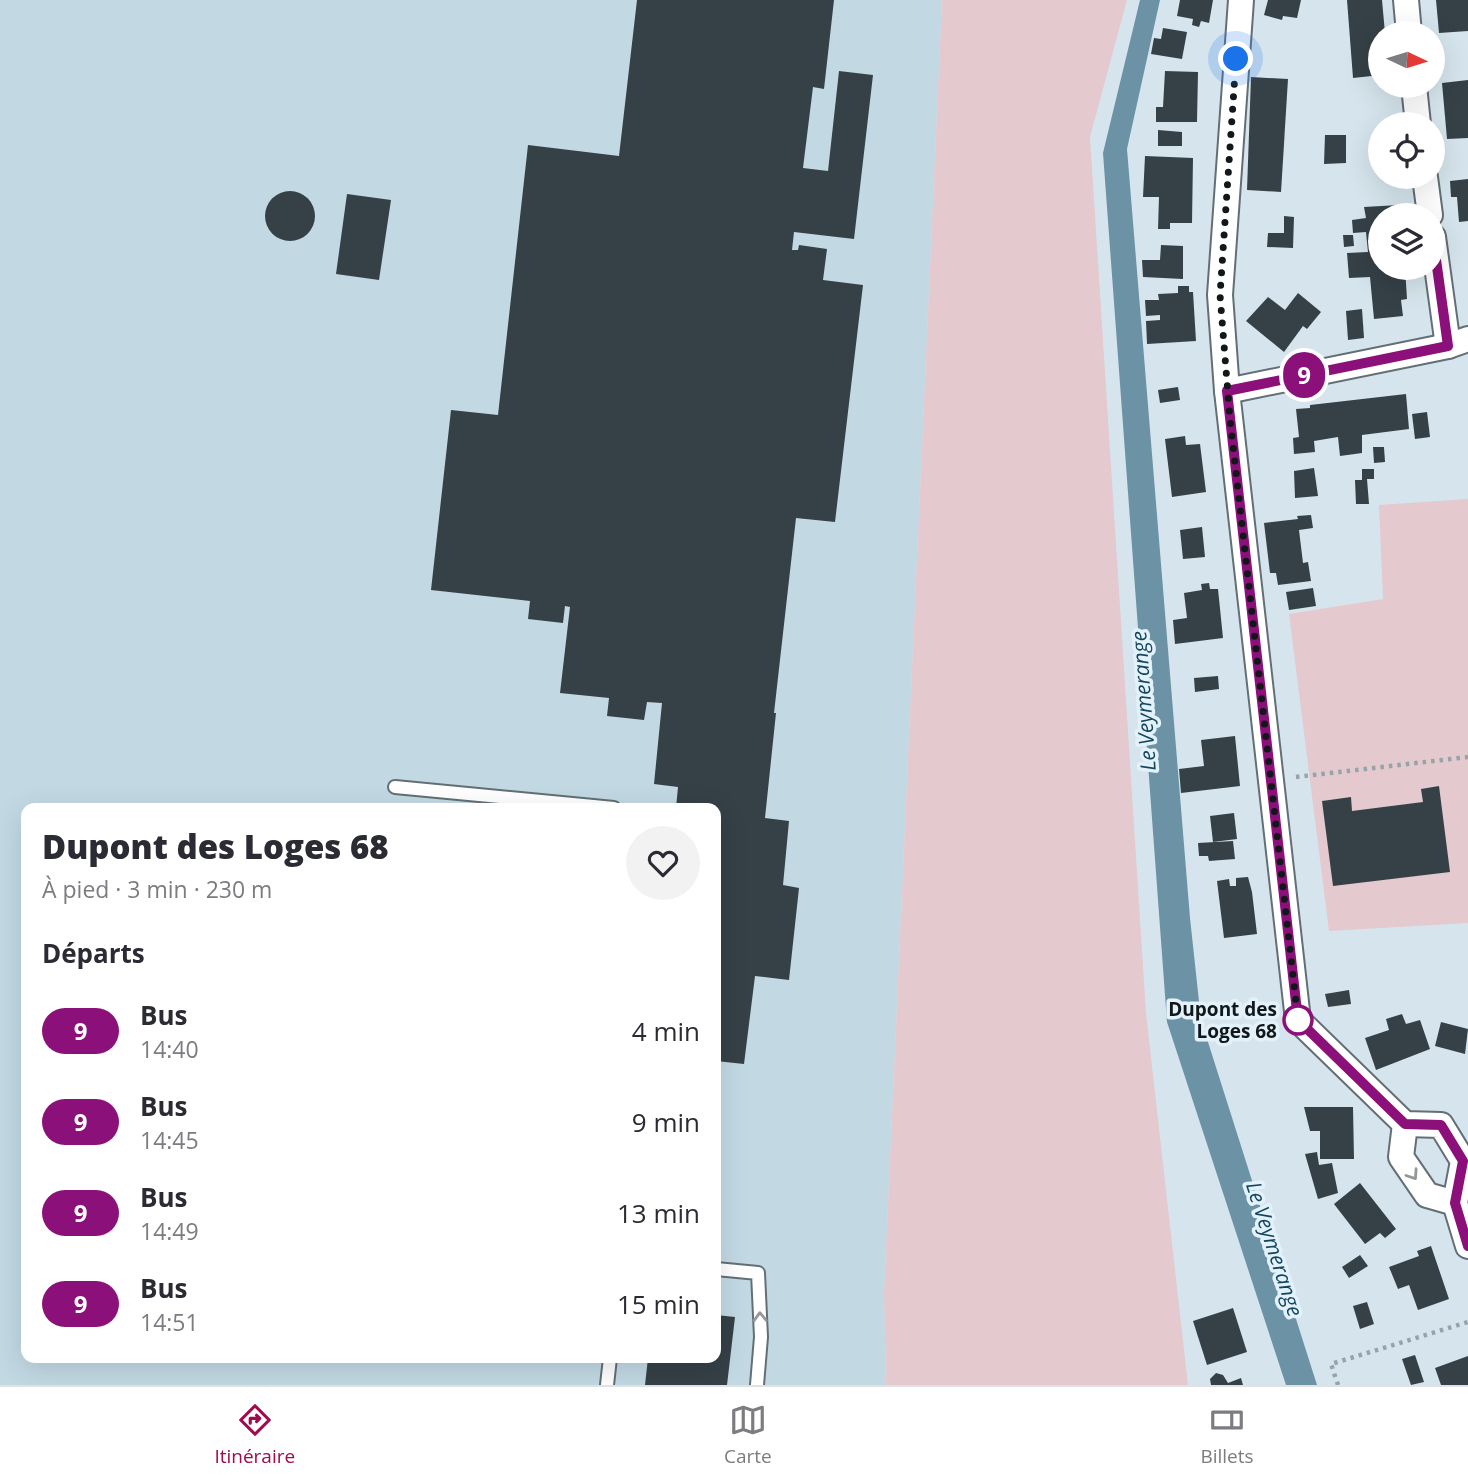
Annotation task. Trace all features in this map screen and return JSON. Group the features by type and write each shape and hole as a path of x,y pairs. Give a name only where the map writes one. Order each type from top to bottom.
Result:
{"street":[{"path":"1241,0 1220,295 1227,391 1298,1020 1405,1124 1441,1125 1463,1161 1455,1203 1468,1245"},
{"path":"1406,0 1408,21"},
{"path":"1227,391 1458,342 1443,280"},
{"path":"1405,1124 1401,1157 1427,1195 1455,1203"}],"lane":[{"path":"395,787 562,803"},
{"path":"721,1269 758,1273 761,1337 757,1385"},
{"path":"607,1385 609,1363"}],"path":[{"path":"1271,780 1468,757"},
{"path":"1338,1385 1331,1364 1468,1322"}],"shaded area":[{"path":"0,0 942,0 884,1294 886,1385 0,1385"},
{"path":"942,0 1127,0 1090,137 1146,1013 1188,1385 886,1385 884,1294"},
{"path":"1468,499 1468,923 1329,931 1289,614 1383,599 1379,505"}],"water":[{"path":"1140,0 1160,0 1127,149 1190,918 1201,1020 1317,1385 1286,1385 1167,1022 1103,153"}],"building":[{"path":"637,0 834,0 824,89 813,87 803,168 828,171 839,71 873,75 854,239 794,232 792,250 798,250 799,245 827,249 823,280 863,285 835,522 796,518 774,713 765,818 789,821 783,885 799,888 789,980 755,976 744,1064 721,1062 721,803 676,803 678,787 654,784 662,703 647,702 644,720 607,716 609,698 560,693 570,607 565,606 563,623 528,619 530,601 431,590 451,410 498,415 528,145 619,156"},
{"path":"1180,0 1213,0 1209,23 1201,21 1199,27 1192,25 1193,19 1177,16"},
{"path":"1268,0 1301,0 1297,18 1283,16 1282,20 1264,15"},
{"path":"1347,0 1382,0 1384,21 1368,21 1368,76 1353,78"},
{"path":"1436,0 1468,0 1468,31 1446,33 1446,21 1438,21"},
{"path":"1163,28 1187,32 1182,59 1151,54 1154,38 1161,39"},
{"path":"1165,71 1198,72 1197,122 1156,122 1156,107 1163,107"},
{"path":"1251,77 1288,79 1281,192 1247,190"},
{"path":"1468,80 1468,138 1447,139 1443,98 1446,98 1446,83"},
{"path":"1158,130 1182,132 1182,146 1158,146"},
{"path":"1325,135 1346,135 1346,163 1324,164"},
{"path":"1145,156 1193,158 1192,223 1170,223 1170,229 1158,229 1159,197 1143,197"},
{"path":"1468,179 1468,221 1459,222 1457,197 1451,197 1450,181"},
{"path":"290,191 308,198 315,216 308,234 290,241 272,234 265,216 272,198"},
{"path":"347,194 391,200 379,280 336,274"},
{"path":"1364,207 1368,207 1368,252 1366,232 1353,233 1352,220 1366,218"},
{"path":"1284,216 1294,217 1293,248 1267,247 1268,233 1284,233"},
{"path":"1343,235 1353,235 1354,246 1344,247"},
{"path":"1161,245 1183,246 1183,279 1143,277 1142,260 1160,260"},
{"path":"1368,252 1368,277 1349,278 1347,253"},
{"path":"1370,280 1406,280 1407,299 1401,300 1403,316 1374,319"},
{"path":"1178,286 1189,286 1189,292 1193,292 1196,341 1147,344 1146,321 1160,320 1160,315 1146,316 1145,300 1159,300 1158,294 1178,293"},
{"path":"1298,293 1321,312 1307,329 1303,326 1284,352 1246,321 1268,297 1285,310"},
{"path":"1362,309 1364,338 1348,340 1346,311"},
{"path":"1178,387 1180,400 1160,403 1158,390"},
{"path":"1406,394 1409,429 1362,435 1362,453 1340,456 1338,437 1314,441 1315,452 1294,454 1293,438 1299,437 1296,409"},
{"path":"1427,412 1430,437 1415,439 1412,414"},
{"path":"1185,436 1186,445 1200,444 1206,492 1172,497 1165,439"},
{"path":"1373,447 1384,447 1385,462 1374,463"},
{"path":"1314,468 1318,496 1295,498 1294,471"},
{"path":"1362,469 1374,469 1374,479 1367,479 1369,504 1356,504 1355,480 1362,480"},
{"path":"1311,515 1313,528 1299,530 1303,563 1308,562 1311,581 1278,585 1276,573 1270,573 1264,523"},
{"path":"1202,527 1205,557 1183,559 1180,530"},
{"path":"1209,583 1210,589 1218,589 1223,638 1175,644 1173,620 1187,618 1184,593 1202,590 1201,584"},
{"path":"1313,588 1316,606 1289,610 1286,592"},
{"path":"1218,676 1219,689 1195,692 1194,678"},
{"path":"1235,736 1240,786 1181,793 1179,769 1204,766 1201,740"},
{"path":"1439,786 1450,872 1333,886 1322,801 1351,797 1352,811 1423,802 1421,789"},
{"path":"1234,813 1237,839 1213,842 1210,816"},
{"path":"1233,841 1235,859 1209,861 1208,856 1199,856 1198,843"},
{"path":"1248,877 1257,934 1224,938 1217,881 1229,879 1230,886 1236,886 1236,878"},
{"path":"1349,990 1351,1004 1328,1007 1325,994"},
{"path":"1402,1014 1406,1024 1420,1020 1430,1049 1376,1070 1365,1038 1389,1030 1386,1019"},
{"path":"1441,1022 1468,1029 1465,1054 1435,1046"},
{"path":"1304,1107 1353,1107 1354,1159 1320,1159 1320,1131 1310,1131"},
{"path":"1317,1152 1319,1165 1332,1163 1338,1193 1318,1199 1305,1154"},
{"path":"1360,1183 1396,1229 1385,1238 1380,1233 1365,1244 1334,1204"},
{"path":"1431,1246 1449,1299 1418,1310 1409,1285 1398,1289 1389,1267 1419,1256 1417,1251"},
{"path":"1360,1255 1368,1266 1349,1278 1342,1267"},
{"path":"1367,1302 1374,1324 1360,1329 1353,1306"},
{"path":"1233,1308 1247,1352 1207,1365 1193,1321"},
{"path":"721,1316 735,1317 727,1385 645,1385 647,1363 721,1363"},
{"path":"1415,1355 1424,1382 1411,1385 1402,1359"},
{"path":"1468,1356 1468,1385 1441,1385 1435,1368"},
{"path":"1216,1373 1223,1375 1228,1383 1241,1378 1243,1385 1211,1385 1210,1379"}],"bus line":[{"name":"9","path":"1439,280 1448,346 1227,391 1298,1020 1405,1124 1441,1125 1463,1161 1455,1203 1468,1246"}],"place":[{"name":"Dupont des Loges 68","path":"1298,1020"}],"route":[{"path":"1236,59 1220,295 1230,419 1298,1020"}],"water label":[{"name":"Le Veymerange","path":"1143,701"},
{"name":"Le Veymerange","path":"1275,1249"}]}
